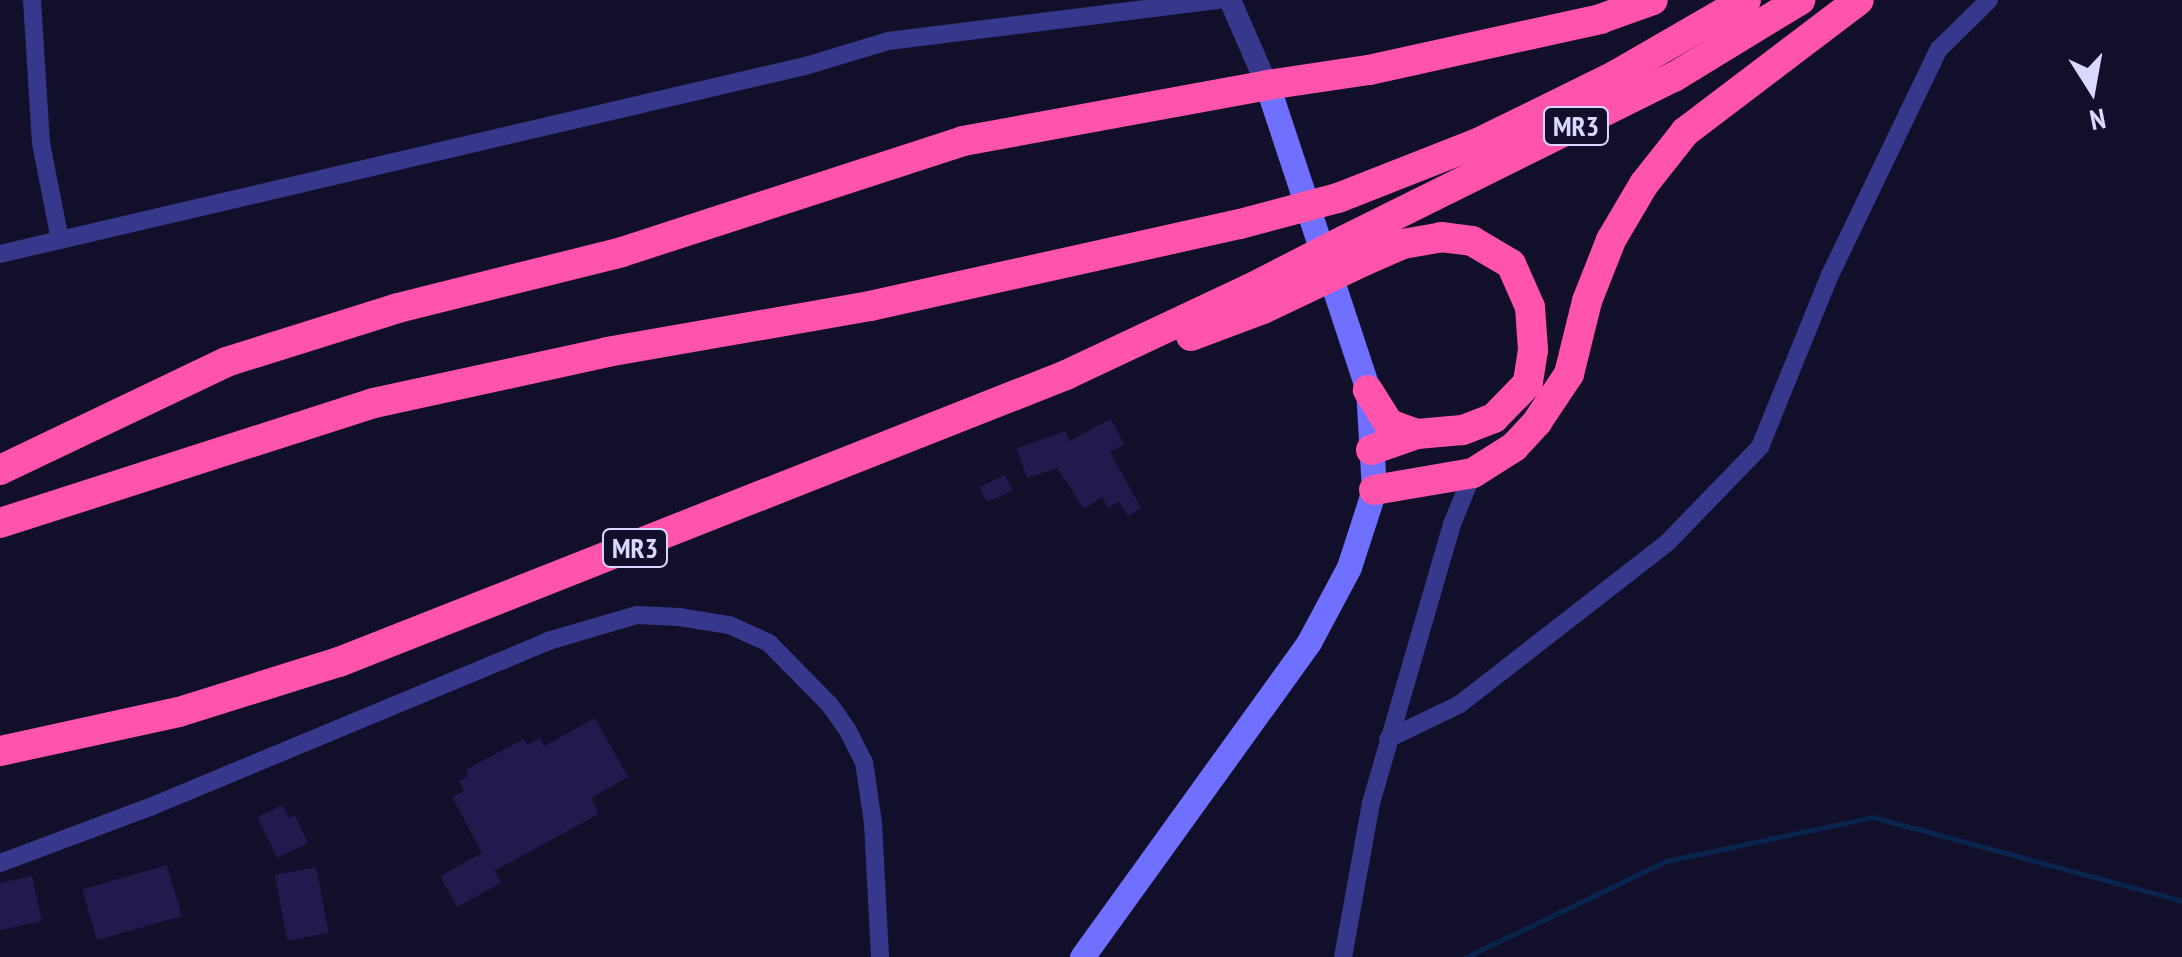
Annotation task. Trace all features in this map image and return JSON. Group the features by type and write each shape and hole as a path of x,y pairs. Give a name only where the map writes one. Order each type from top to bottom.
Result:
{"highway":[{"path":"0,470 226,362 398,308 622,252 963,141 1267,84 1368,70 1600,20 1653,0"},
{"name":"MR3","path":"0,524 374,403 606,352 870,306 1240,224 1338,198 1480,142 1616,76 1746,0"},
{"name":"MR3","path":"0,750 178,712 338,662 1256,299 1355,251 1674,76 1800,0"},
{"path":"1374,490 1473,473 1514,447 1538,422 1568,374 1588,301 1611,240 1644,184 1685,132 1859,0"},
{"path":"1355,251 1441,237 1472,241 1511,264 1530,307 1533,350 1528,383 1494,418 1462,430 1417,434 1371,450"},
{"path":"1368,390 1388,424 1417,434"}],"main road":[{"path":"1082,957 1309,642 1349,567 1374,490 1368,390 1267,84"}],"street":[{"path":"32,0 41,143 60,240"},
{"path":"0,254 809,64 888,41 1220,0"},
{"path":"1230,0 1267,84"},
{"path":"1388,739 1460,704 1667,543 1760,447 1830,276 1939,49 1989,0"},
{"path":"1343,957 1371,803 1388,739 1452,524 1473,473"},
{"path":"0,863 150,807 548,642 637,616 679,616 729,625 769,643 830,705 847,729 864,762 871,808 880,957"}],"building":[{"path":"1111,419 1124,444 1110,452 1141,508 1128,516 1119,502 1108,508 1102,497 1084,509 1057,468 1027,478 1017,448 1066,431 1069,441"},
{"path":"1005,475 1012,490 987,502 980,487"},
{"path":"595,718 628,777 591,798 599,814 494,871 501,883 457,907 440,876 482,853 452,797 464,791 459,781 468,776 465,770 524,739 527,745 540,738 544,746"},
{"path":"282,805 289,818 295,815 308,843 277,858 257,817"},
{"path":"167,865 182,916 97,940 82,889"},
{"path":"316,867 329,933 288,941 275,875"},
{"path":"32,876 42,921 0,930 0,883"}],"waterway":[{"path":"1466,957 1666,861 1873,817 2182,901"}]}
